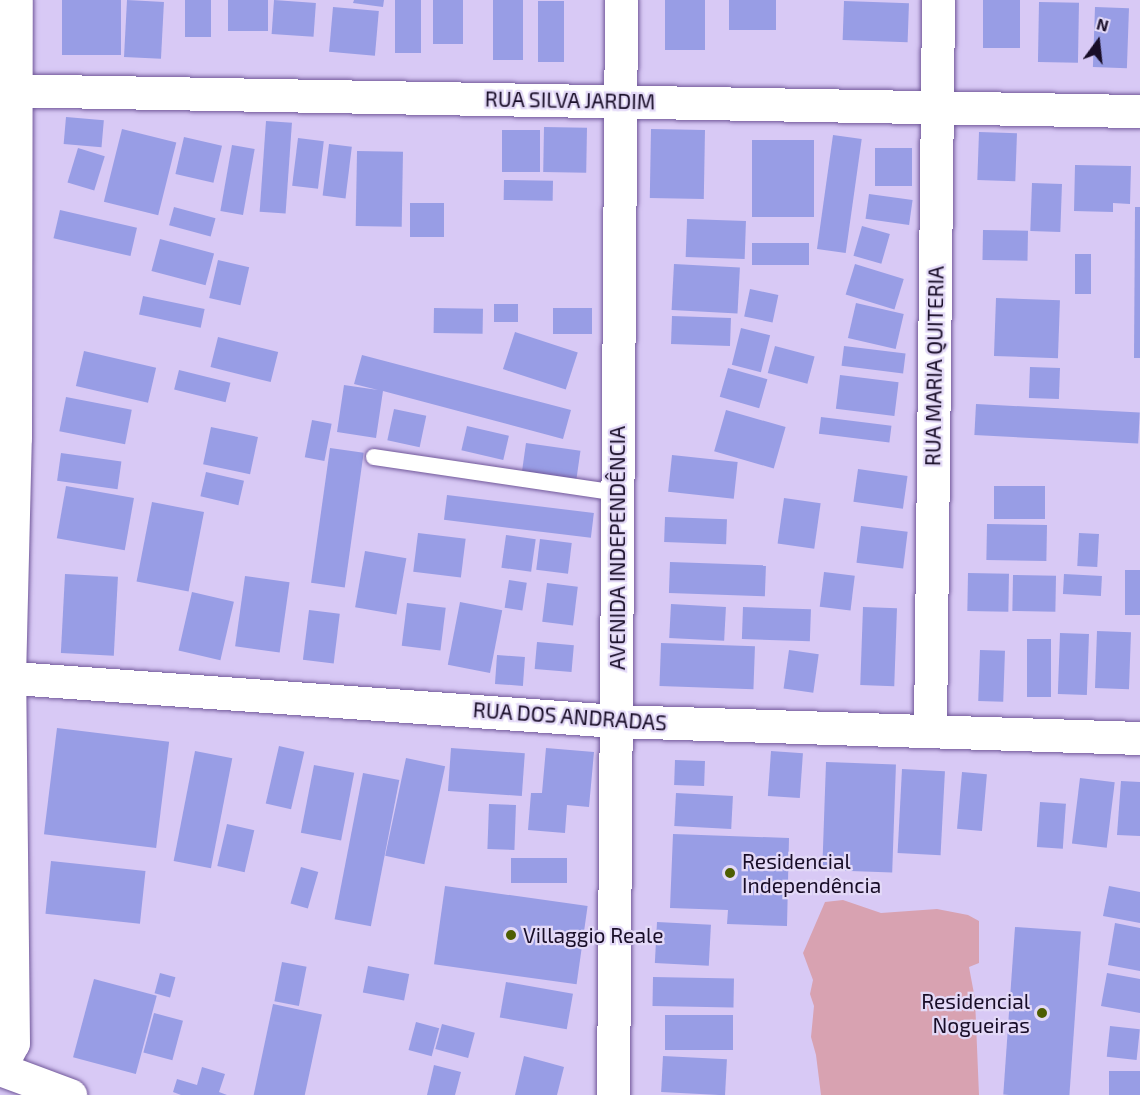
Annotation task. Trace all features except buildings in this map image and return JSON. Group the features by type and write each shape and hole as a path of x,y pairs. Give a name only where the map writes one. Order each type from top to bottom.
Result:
{"street":[{"path":"16,0 7,90 15,438 4,677 13,1043 0,1068 70,1095"},
{"name":"AVENIDA INDEPENDÊNCIA","path":"613,1095 621,0"},
{"name":"RUA MARIA QUITERIA","path":"930,731 938,0"},
{"name":"RUA SILVA JARDIM","path":"7,90 1140,111"},
{"name":"RUA DOS ANDRADAS","path":"4,677 616,721 1140,738"}],"lane":[{"path":"374,457 617,493"}],"shaded area":[{"path":"843,900 881,913 937,909 968,915 979,921 979,963 969,967 975,999 979,1095 821,1095 816,1055 811,1037 814,1006 810,994 813,980 803,953 825,902"}],"place":[{"name":"Residencial Independência","path":"730,873"},
{"name":"Villaggio Reale","path":"511,935"},
{"name":"Residencial Nogueiras","path":"1042,1013"}]}
